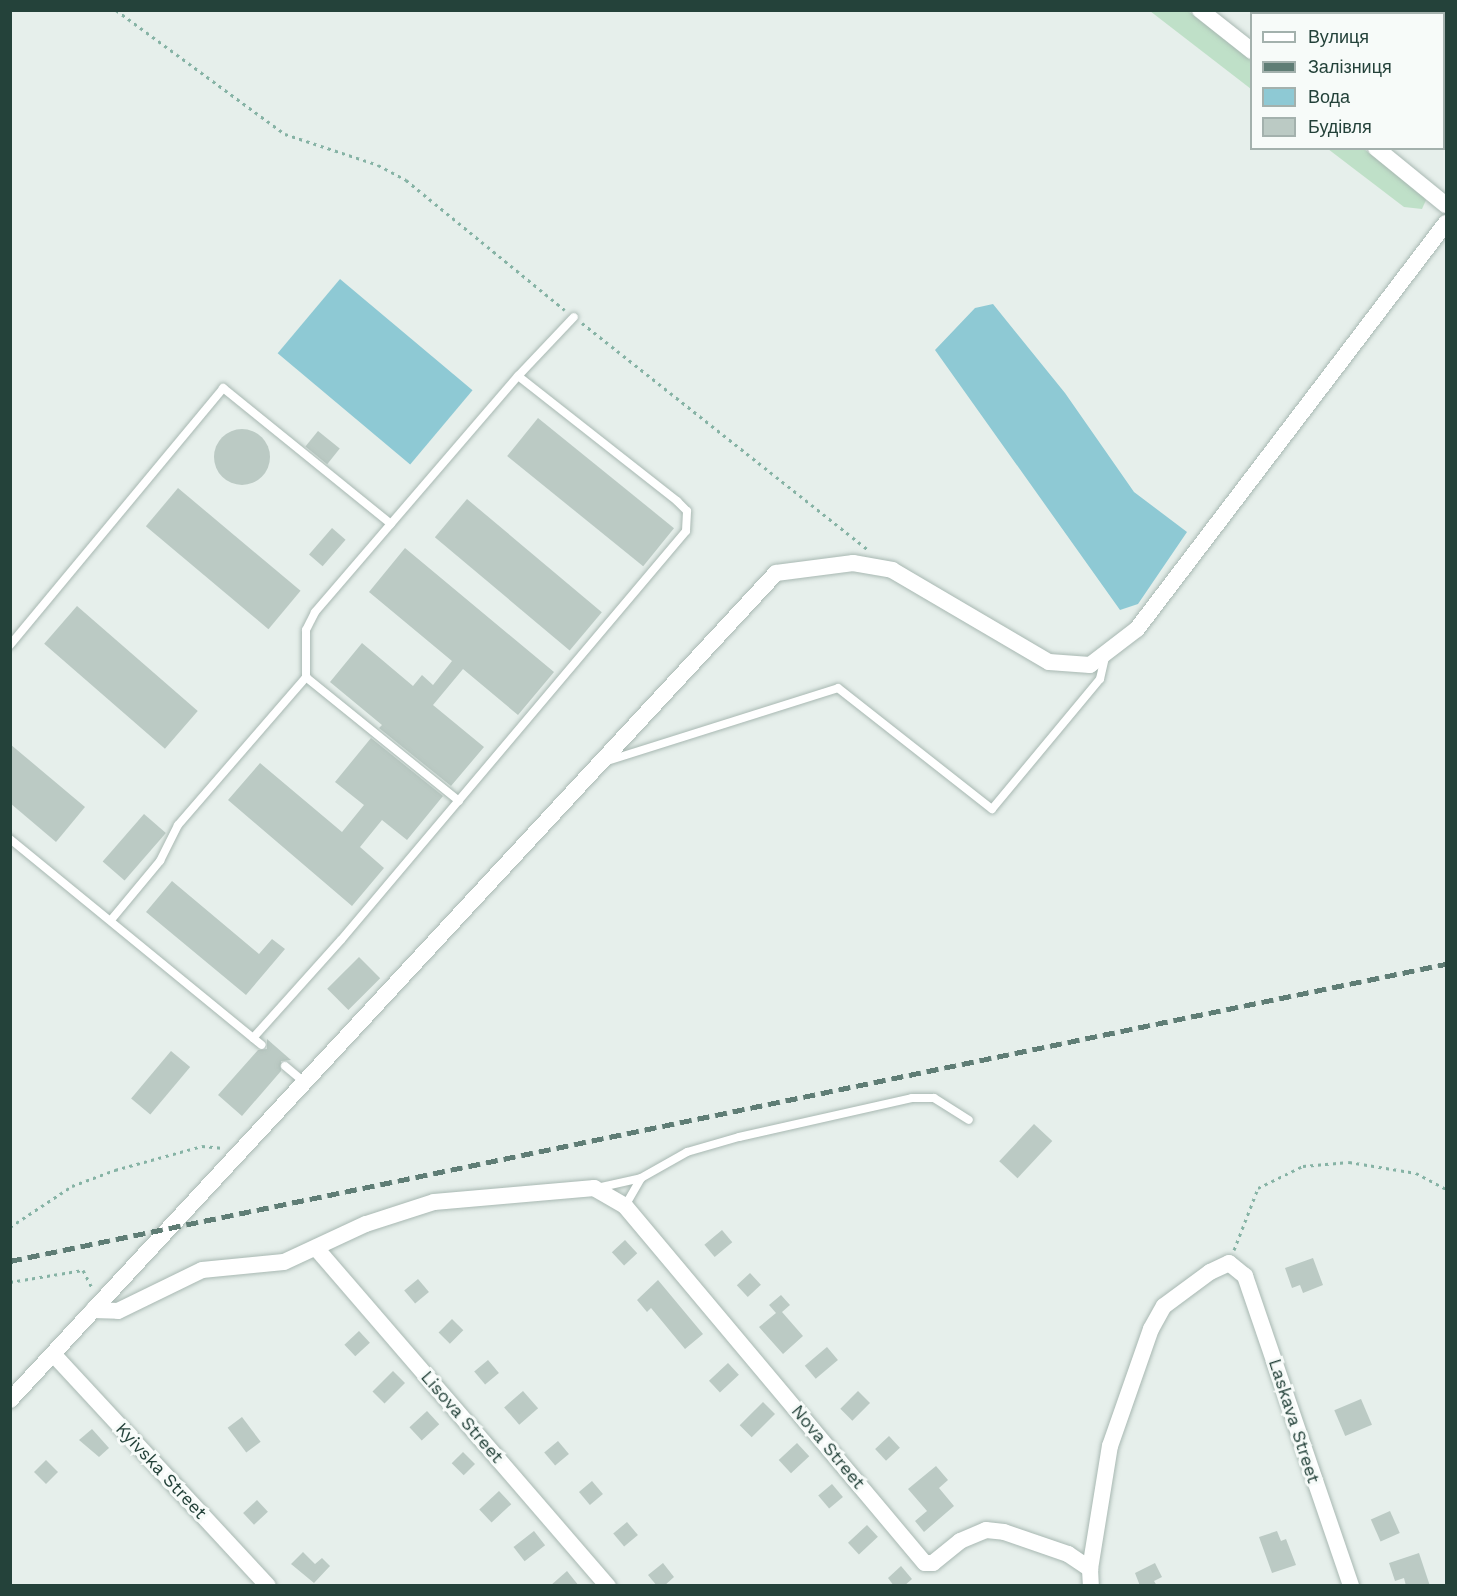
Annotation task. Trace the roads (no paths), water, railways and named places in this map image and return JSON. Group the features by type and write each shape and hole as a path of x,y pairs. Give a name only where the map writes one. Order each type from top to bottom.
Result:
{"street":[{"path":"1200,10 1250,50"},
{"path":"1378,150 1446,205"},
{"path":"10,1400 55,1356 93,1310 244,1150 776,573 853,563 892,570 1049,662 1090,665 1137,629 1446,223"},
{"path":"93,1310 118,1311 202,1270 284,1262 366,1224 434,1202 594,1188"},
{"name":"Nova Street","path":"594,1188 625,1206 925,1563 933,1563 960,1541 986,1530 1004,1532 1068,1554 1090,1577"},
{"name":"Lisova Street","path":"316,1248 608,1586"},
{"name":"Laskava Street","path":"1090,1577 1110,1446 1151,1329 1164,1306 1210,1272 1229,1263 1245,1276 1351,1586"},
{"name":"Kyivska Street","path":"55,1356 268,1586"}],"lane":[{"path":"111,920 160,861 178,825 306,677 306,630 315,612 518,376 574,317"},
{"path":"253,1038 459,801 686,531 689,520 677,501 518,376"},
{"path":"10,645 223,388 391,524"},
{"path":"601,763 838,688 992,808 1100,679 1107,652"},
{"path":"306,677 459,801"},
{"path":"10,838 262,1045"},
{"path":"285,1066 305,1083"},
{"path":"594,1188 641,1178 687,1152 912,1098 934,1098 969,1120"},
{"path":"625,1206 641,1178"}],"water":[{"path":"340,279 473,390 410,465 278,353"},
{"path":"993,304 1065,393 1134,492 1187,532 1138,604 1120,610 935,350 975,308"}],"railway":[{"path":"10,1261 1446,964"}]}
